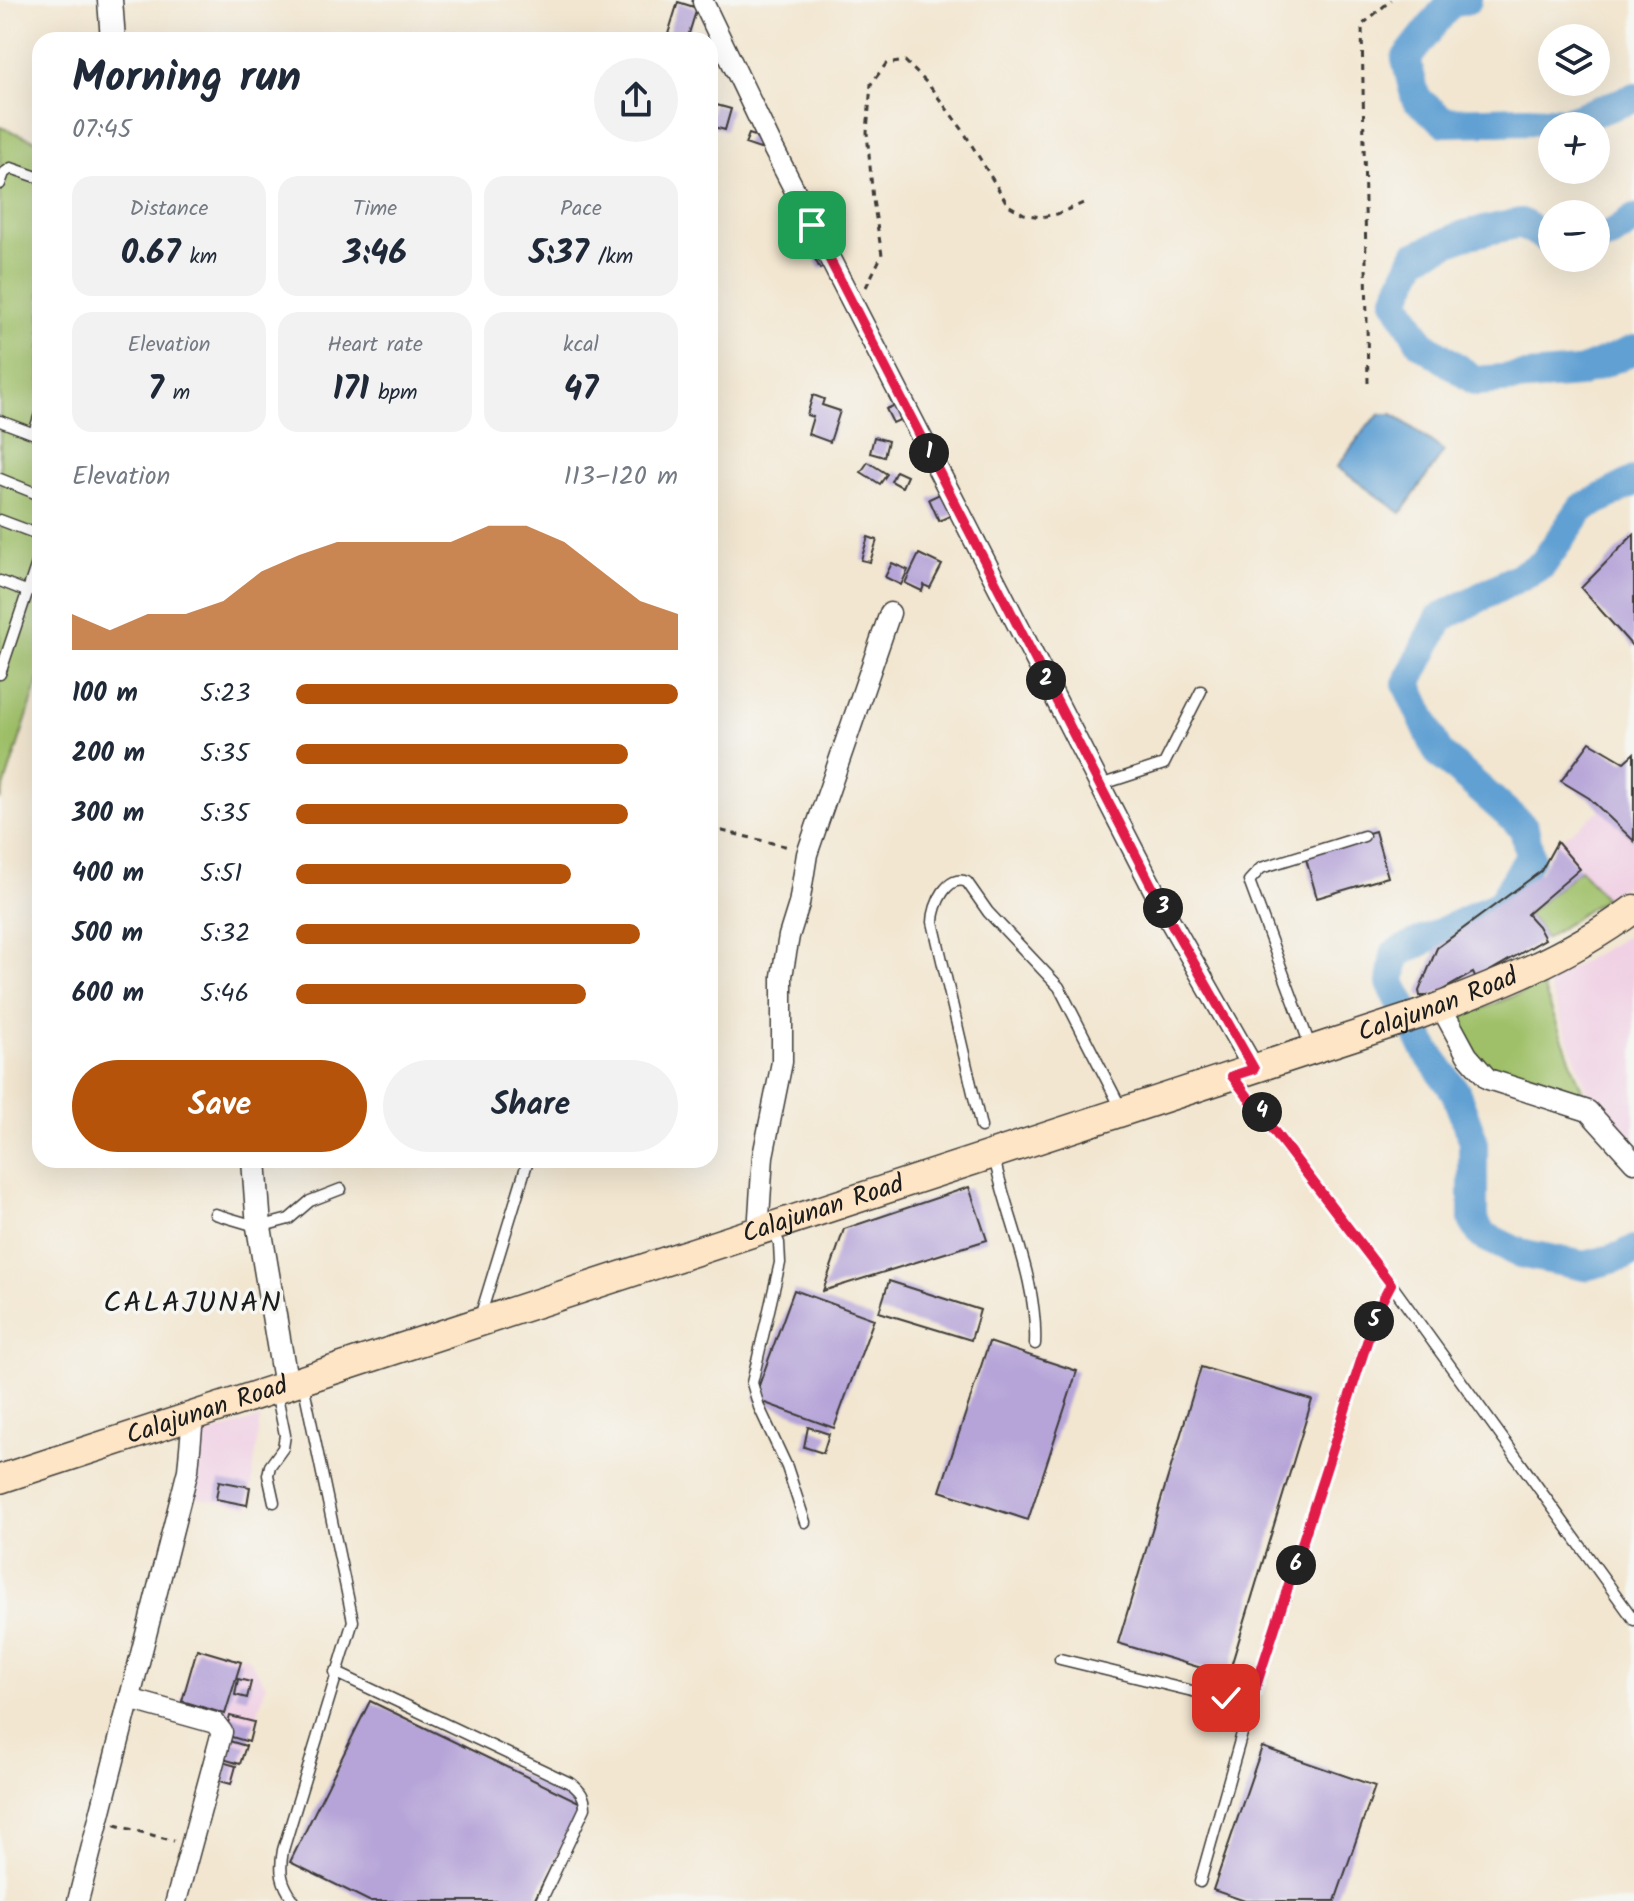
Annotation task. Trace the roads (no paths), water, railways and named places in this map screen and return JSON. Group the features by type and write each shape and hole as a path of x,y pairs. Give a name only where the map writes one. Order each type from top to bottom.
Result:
{"main road":[{"name":"Calajunan Road","path":"0,1480 1430,1011 1562,956 1634,909"}],"street":[{"path":"110,0 112,32"},
{"path":"707,1 770,142 1165,912 1243,1072"},
{"path":"765,1230 763,1156 782,1062 782,976 789,936 799,904 807,854 890,613"},
{"path":"1430,1011 1488,1079 1588,1111 1634,1162"},
{"path":"255,1168 259,1227 288,1385"},
{"path":"78,1901 188,1470 193,1417"},
{"path":"129,1699 215,1723 222,1732 176,1901"}],"lane":[{"path":"0,184 4,173 11,168 32,175"},
{"path":"0,421 32,432"},
{"path":"0,479 32,492"},
{"path":"0,520 32,532"},
{"path":"0,674 5,640 32,575"},
{"path":"0,581 26,591"},
{"path":"1100,785 1164,764 1201,691"},
{"path":"1312,1050 1249,881 1261,868 1364,836"},
{"path":"981,1127 933,922 933,912 942,895 951,882 958,879 967,882 988,912 1059,987 1123,1112"},
{"path":"1243,1072 1391,1284 1634,1620"},
{"path":"994,1155 1035,1317 1035,1344"},
{"path":"478,1323 526,1168"},
{"path":"215,1214 259,1227 289,1219 310,1201 341,1189"},
{"path":"765,1230 779,1243 780,1263 752,1383 759,1407 787,1467 805,1522"},
{"path":"1200,1882 1250,1705 1377,1311 1391,1284"},
{"path":"274,1502 268,1475 270,1466 283,1448 288,1385"},
{"path":"288,1385 353,1621 283,1850 280,1868 283,1885 294,1901"},
{"path":"1060,1659 1250,1705"},
{"path":"335,1672 572,1784 580,1791 585,1808 541,1901"}],"water":[{"path":"1381,414 1393,414 1444,451 1401,513 1337,467 1368,425"}],"waterway":[{"path":"1467,0 1450,3 1406,59 1416,99 1445,122 1566,122 1634,98"},
{"path":"1610,235 1634,219"},
{"path":"1538,233 1521,223 1464,235 1415,256 1396,300 1421,343 1476,381 1578,373 1634,350"},
{"path":"1634,481 1581,509 1542,565 1440,618 1407,684 1438,752 1524,828 1530,857 1501,904 1395,954 1391,983 1427,1052 1455,1091 1473,1140 1473,1220 1482,1235 1519,1253 1585,1266 1634,1250"}],"district":[{"name":"CALAJUNAN","path":"193,1304"}]}
